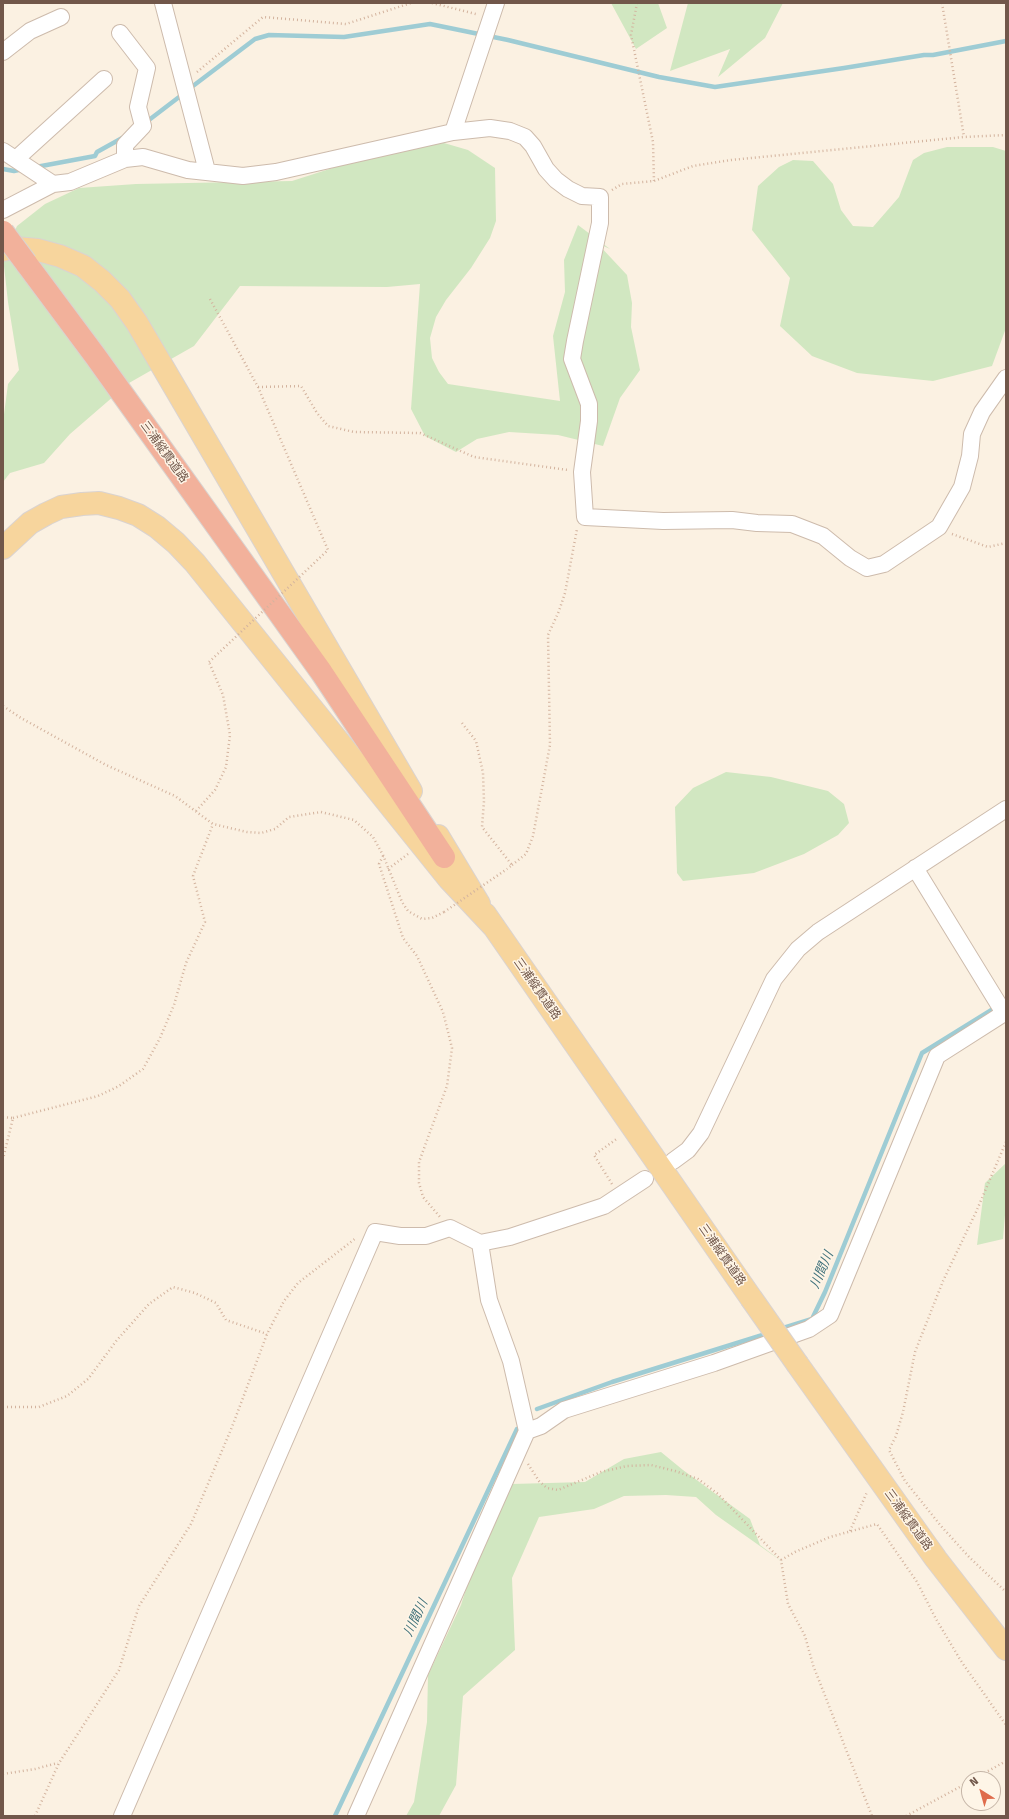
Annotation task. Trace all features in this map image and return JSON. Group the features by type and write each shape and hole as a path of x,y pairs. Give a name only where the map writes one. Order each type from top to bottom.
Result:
{"highway":[{"name":"三浦縦貫道路","path":"3,232 22,266 96,356 317,675 388,783 444,857"},
{"name":"三浦縦貫道路","path":"3,250 22,266"}],"main road":[{"path":"3,250 15,248 38,250 60,256 83,266 102,281 120,299 137,322 479,904"},
{"path":"3,548 21,530 40,517 61,508 82,504 99,503 119,508 138,515 158,527 195,563 449,879 494,927"},
{"name":"三浦縦貫道路","path":"444,857 479,904 798,1365 936,1559 1006,1649"}],"street":[{"path":"163,3 184,77 207,171"},
{"path":"453,132 494,10"},
{"path":"3,52 30,31 61,17"},
{"path":"120,34 147,68 138,107 143,126 125,145 125,160"},
{"path":"53,184 10,155 104,78"},
{"path":"3,210 53,184 70,182 125,160 143,157 188,170 243,176 276,172 453,132 490,128 510,131 525,137 533,146 546,169 556,180 568,189 582,196 600,197 600,223 572,359 589,404 589,421 582,472 585,517 663,521 732,520 757,523 792,524 823,536 850,558 868,568 884,564 939,527 962,487 970,456 972,434 982,412 1006,378"},
{"path":"673,1161 688,1150 701,1133 774,979 798,949 818,932 1006,809"},
{"path":"527,1431 541,1426 564,1410 714,1363 809,1329 830,1315 937,1056 1002,1008 915,868"},
{"path":"122,1816 375,1232 400,1236 426,1236 450,1228 480,1243 510,1237 604,1206 645,1179"},
{"path":"356,1816 527,1431 511,1361 489,1300 480,1243"}],"path":[{"path":"184,77 194,74 262,17 346,24 411,3"},
{"path":"432,3 494,10"},
{"path":"637,3 631,35 654,142 654,181"},
{"path":"942,3 964,137"},
{"path":"600,197 622,184 654,181 693,166 731,160 964,137 1006,135"},
{"path":"196,811 215,790 226,767 230,735 223,695 209,662 328,550 258,387 210,299"},
{"path":"258,387 301,386 317,413 328,426 354,432 420,433 474,457 582,472"},
{"path":"3,706 21,718 66,741 106,765 175,796 213,824 247,832 261,833 275,829 289,817 320,812 354,820 373,837 383,855 402,902 408,911 422,919 432,918 444,912 507,869 526,854 533,836 550,745 548,635 560,611 565,593 578,525 585,517"},
{"path":"939,527 949,534 988,547 1006,543"},
{"path":"462,723 476,741 483,773 484,800 482,827 512,865"},
{"path":"3,1117 12,1118 98,1096 119,1086 143,1069 160,1038 174,1005 186,963 205,922 193,876 213,824"},
{"path":"388,869 413,850"},
{"path":"383,855 379,864 403,938 417,956 443,1012 452,1048 447,1086 419,1162 418,1172 423,1197 450,1228"},
{"path":"3,1159 12,1118"},
{"path":"619,1196 594,1155 621,1136"},
{"path":"1006,1142 976,1212 943,1281 915,1352 903,1412 896,1436 889,1450 905,1481 941,1526 970,1558 1006,1592"},
{"path":"35,1816 59,1763 119,1670 139,1606 191,1524 232,1427 268,1334 284,1301 298,1283 352,1240 364,1234 375,1232"},
{"path":"3,1407 39,1407 67,1396 88,1380 117,1340 149,1304 173,1287 195,1293 216,1303 226,1320 268,1334"},
{"path":"519,1450 539,1481 547,1488 558,1490 601,1472 627,1466 652,1465 698,1479 718,1494 781,1560 788,1604 805,1636 818,1678 872,1816"},
{"path":"849,1531 868,1489"},
{"path":"781,1560 809,1546 849,1531 877,1524 917,1582 936,1619 961,1661 1006,1725"},
{"path":"988,1771 1006,1761"},
{"path":"3,1774 35,1769 59,1763"},
{"path":"906,1816 961,1786"}],"green space":[{"path":"611,3 658,3 667,28 636,49"},
{"path":"688,3 783,3 765,38 718,77 730,49 670,71"},
{"path":"421,143 444,143 468,150 495,168 496,221 490,238 471,268 446,300 436,317 430,338 432,358 439,372 448,384 560,401 553,336 565,292 564,260 578,225 610,249 597,243 627,275 632,303 631,327 640,370 620,398 603,446 558,435 509,432 477,439 456,452 425,436 411,409 420,284 387,287 240,286 194,346 129,383 70,434 44,463 10,473 3,482 3,422 8,384 19,370 8,302 3,257 17,226 45,204 79,188 136,184 292,181 370,156"},
{"path":"947,147 993,147 1006,151 1006,328 992,366 933,381 857,373 812,356 780,326 790,278 752,230 758,186 779,167 793,160 813,161 833,184 841,210 853,226 873,227 899,197 913,160 924,153"},
{"path":"726,772 771,777 828,791 844,804 849,823 838,835 804,854 754,873 683,881 677,873 675,807 693,788"},
{"path":"1006,1163 1006,1203 1003,1239 977,1245 985,1183"},
{"path":"661,1452 750,1519 760,1545 784,1563 716,1515 696,1497 666,1495 624,1496 594,1509 539,1517 512,1578 515,1650 463,1696 456,1785 439,1816 406,1816 414,1802 427,1722 428,1675 461,1605 486,1526 512,1484 585,1482 624,1459"}],"waterway":[{"path":"189,89 255,39 269,35 344,37 430,24 508,40 659,77 715,87 924,55 933,55 1006,41"},
{"path":"145,123 183,94"},
{"path":"36,167 95,156 97,152 124,137"},
{"path":"3,169 14,171 23,169"},
{"name":"川間川","path":"780,1329 812,1319 825,1292 922,1053 1006,1001"},
{"name":"川間川","path":"537,1409 612,1382 769,1333"},
{"name":"川間川","path":"335,1816 517,1429"}]}
